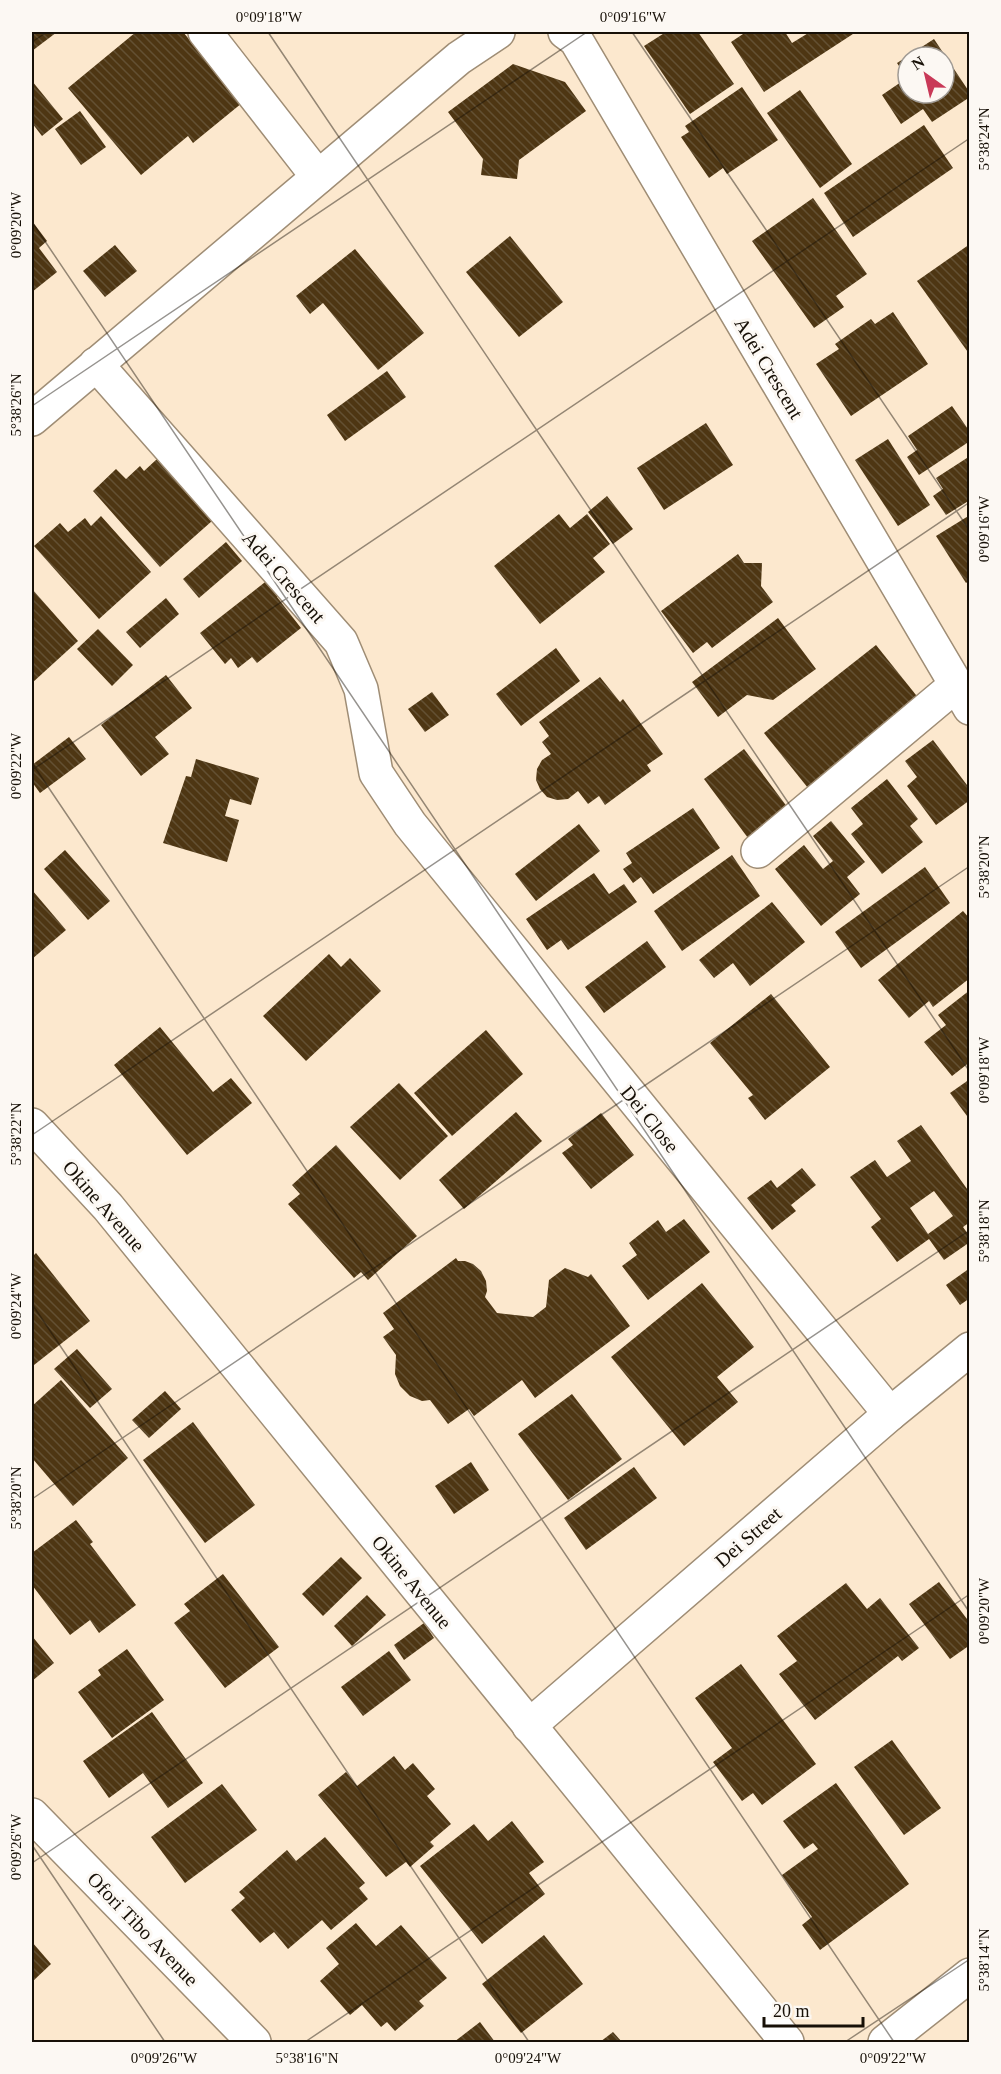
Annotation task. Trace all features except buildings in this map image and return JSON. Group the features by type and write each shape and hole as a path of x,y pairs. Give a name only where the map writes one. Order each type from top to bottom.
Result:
{"street":[{"path":"205,32 318,177"},
{"path":"37,404 96,364 459,58 498,32"},
{"name":"Adei Crescent","path":"565,32 576,40 582,50 963,697"},
{"name":"Adei Crescent","path":"96,364 341,642 361,688 376,773 410,824"},
{"path":"758,851 963,697"},
{"name":"Dei Close","path":"410,824 890,1414"},
{"name":"Okine Avenue","path":"32,1125 108,1207 787,2043"},
{"name":"Dei Street","path":"529,1726 890,1414 969,1349"},
{"name":"Ofori Tibo Avenue","path":"32,1815 254,2043"},
{"path":"885,2043 969,1975"}]}
